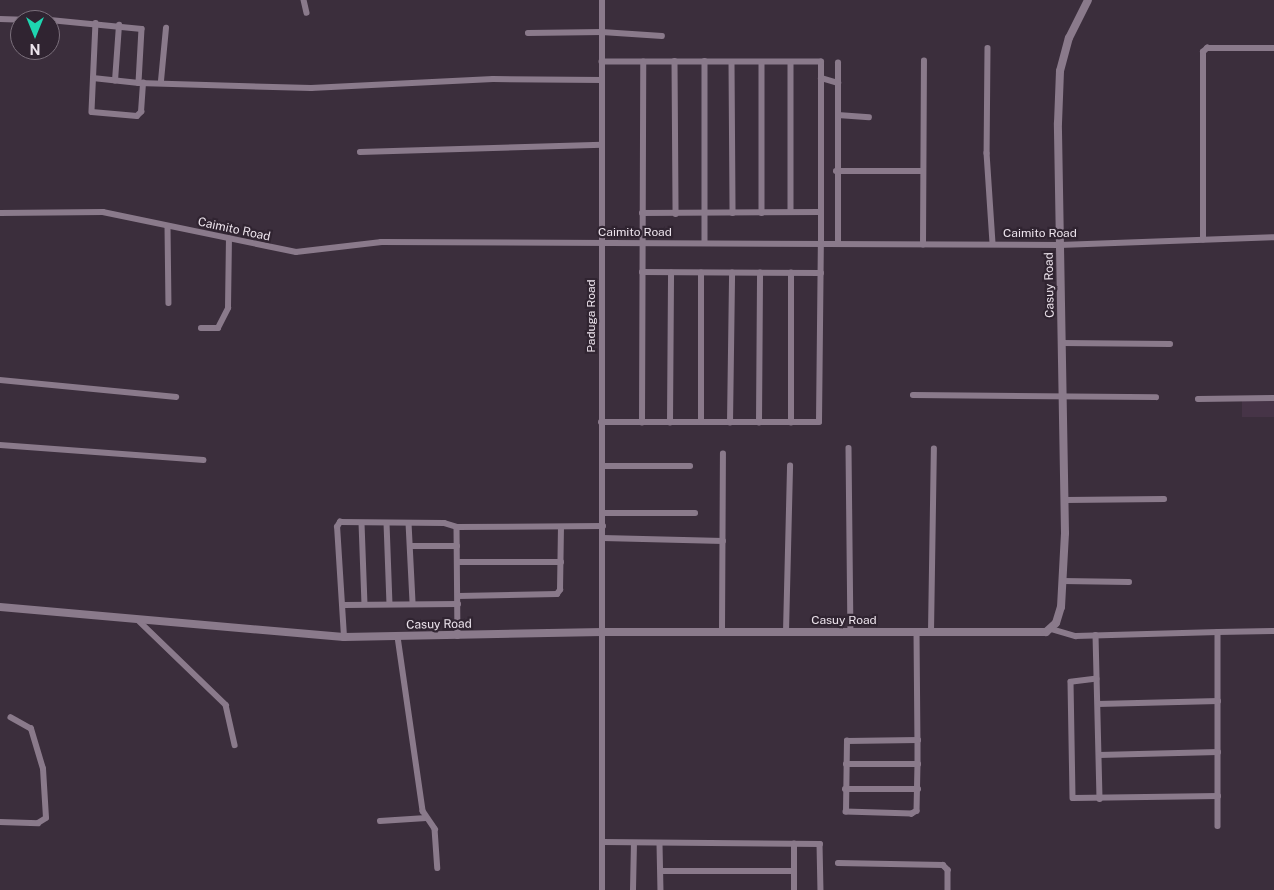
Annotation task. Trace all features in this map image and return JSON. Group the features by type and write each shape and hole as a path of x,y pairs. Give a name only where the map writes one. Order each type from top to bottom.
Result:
{"street":[{"path":"304,0 307,13"},
{"name":"Paduga Road","path":"602,0 602,890"},
{"name":"Casuy Road","path":"0,607 344,637 602,632 931,632 1032,634 1051,629 1060,612 1066,500 1060,245 1060,71 1068,38 1088,0"},
{"path":"60,21 119,25 144,31 141,112 137,116 96,115 91,111 96,24"},
{"path":"115,81 119,25"},
{"path":"161,81 166,28"},
{"path":"528,33 602,32 662,36"},
{"path":"988,48 987,153 993,244"},
{"path":"1203,240 1203,52 1207,48 1274,48"},
{"path":"705,61 705,243"},
{"path":"923,245 924,61"},
{"path":"602,62 821,62 820,420 791,423 602,422"},
{"path":"642,423 643,62"},
{"path":"675,62 676,214"},
{"path":"732,62 733,214"},
{"path":"762,62 762,213"},
{"path":"791,63 791,212"},
{"path":"838,63 836,171 838,244"},
{"path":"93,78 141,83 161,81 311,88 493,79 602,80"},
{"path":"821,78 838,83"},
{"path":"838,115 869,117"},
{"path":"360,152 602,145"},
{"path":"836,171 924,171"},
{"name":"Caimito Road","path":"0,213 103,212 229,239 301,252 381,242 1060,245 1274,237"},
{"path":"642,213 733,214 821,212"},
{"path":"168,226 170,303"},
{"path":"201,328 218,328 228,308 229,239"},
{"path":"642,272 821,273"},
{"path":"670,423 671,273"},
{"path":"701,273 701,422"},
{"path":"730,423 732,273"},
{"path":"760,273 760,423"},
{"path":"791,273 791,423"},
{"path":"1062,343 1170,344"},
{"path":"0,380 176,397"},
{"path":"913,395 1156,396"},
{"path":"1198,399 1274,398"},
{"path":"0,445 203,460"},
{"path":"849,448 851,632"},
{"path":"931,632 934,449"},
{"path":"722,632 723,454"},
{"path":"602,466 690,466"},
{"path":"786,632 790,466"},
{"path":"1066,500 1164,499"},
{"path":"603,513 694,513"},
{"path":"362,523 365,604"},
{"path":"386,523 390,604"},
{"path":"409,523 413,603"},
{"path":"344,637 344,605 337,524 448,523 457,527 561,528 603,526"},
{"path":"457,527 458,636"},
{"path":"458,596 557,594 561,562 561,528"},
{"path":"603,538 723,540"},
{"path":"410,546 458,546"},
{"path":"458,562 561,562"},
{"path":"1063,580 1129,582"},
{"path":"344,605 458,604"},
{"path":"137,619 226,705 235,745"},
{"path":"1051,629 1070,635 1274,631"},
{"path":"917,632 918,740 918,789 915,813 851,814 845,809 846,764 849,740 918,740"},
{"path":"1218,632 1218,826"},
{"path":"1096,635 1100,799"},
{"path":"398,637 426,818 435,829 438,868"},
{"path":"1097,679 1072,682 1072,797 1076,800 1218,796"},
{"path":"1098,704 1218,701"},
{"path":"0,822 38,823 46,818 43,769 31,729 11,718"},
{"path":"1099,755 1218,752"},
{"path":"846,764 918,764"},
{"path":"846,789 918,789"},
{"path":"380,821 426,818"},
{"path":"602,842 634,844 821,845 821,890"},
{"path":"633,890 634,844"},
{"path":"660,844 661,890"},
{"path":"794,844 794,890"},
{"path":"838,863 946,866 948,890"},
{"path":"661,871 794,871"}],"shaded area":[{"path":"1242,400 1274,400 1274,417 1242,417"}]}
